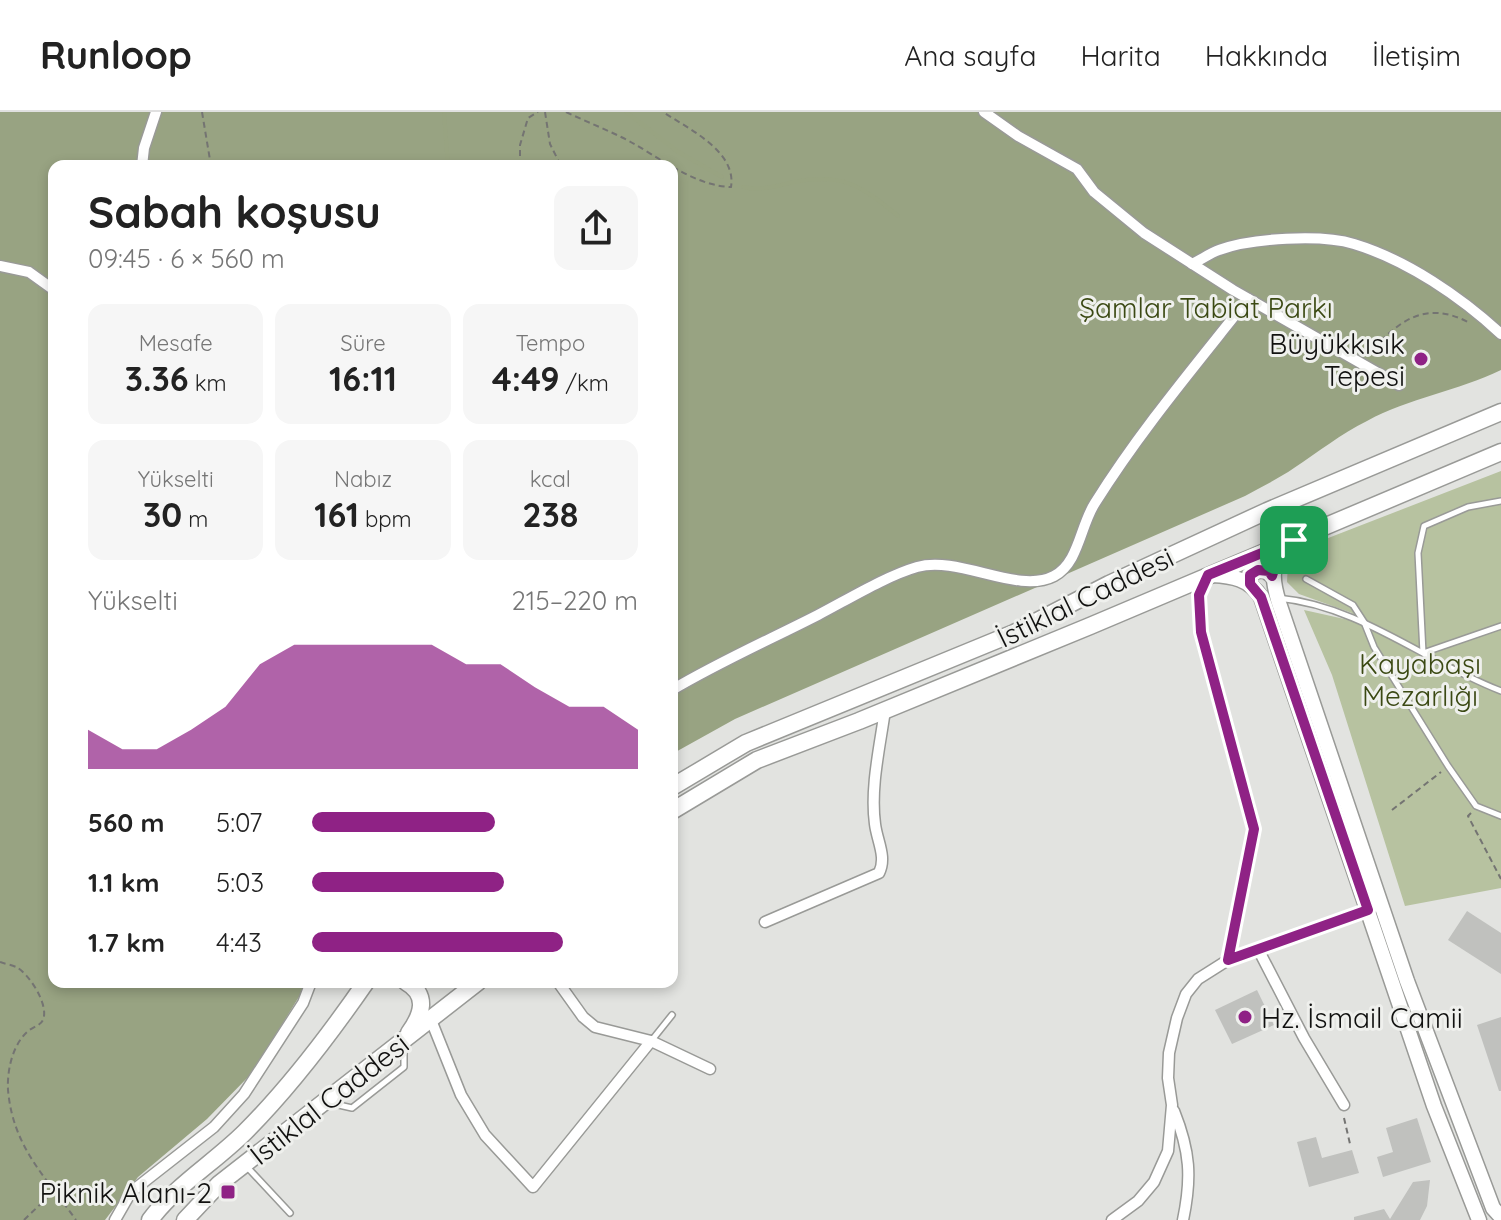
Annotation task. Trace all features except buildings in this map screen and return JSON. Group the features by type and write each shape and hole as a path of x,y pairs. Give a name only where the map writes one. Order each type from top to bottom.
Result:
{"main road":[{"name":"İstiklal Caddesi","path":"678,783 746,743 1014,633 1109,584 1267,511 1501,412"},
{"name":"İstiklal Caddesi","path":"678,807 757,760 885,710 1501,452"},
{"path":"1272,576 1276,563 1294,540"},
{"path":"1250,584 1250,575 1258,570 1269,571 1272,576 1407,981 1493,1208 1501,1217"},
{"path":"1208,575 1232,576 1250,584 1261,597 1434,1106 1479,1220"},
{"name":"İstiklal Caddesi","path":"150,1220 177,1190 246,1131 281,1093 361,988"},
{"path":"404,1041 422,1010 421,997 416,988"},
{"name":"İstiklal Caddesi","path":"185,1220 219,1184 471,988"}],"street":[{"path":"143,160 156,112"},
{"path":"984,112 1018,136 1077,169 1094,192 1134,225 1192,264 1399,385"},
{"path":"1192,264 1220,249 1263,242 1317,238 1354,244 1445,288 1501,334"},
{"path":"0,266 29,272 48,286"},
{"path":"678,687 919,566 970,568 1028,581 1052,577 1068,565 1089,512 1115,471 1248,299"},
{"path":"765,922 879,873 884,863 874,823 885,710"},
{"path":"1183,1220 1189,1174 1186,1142 1172,1105 1168,1078 1169,1053 1186,994 1198,979 1228,960 1368,910"},
{"path":"1258,949 1304,1038 1344,1105"},
{"path":"115,1220 131,1192 214,1127 244,1094 310,988"},
{"path":"562,988 583,1017 595,1027 651,1041 710,1069"},
{"path":"431,1020 461,1095 485,1135 533,1187 651,1041"},
{"path":"1112,1220 1138,1201 1154,1182 1168,1151 1172,1105"}],"lane":[{"path":"1423,653 1418,553 1424,526 1468,507 1501,501"},
{"path":"1306,579 1353,605 1374,647 1476,806 1501,816"},
{"path":"1277,598 1305,600 1364,622 1501,691"},
{"path":"1423,653 1501,626"},
{"path":"651,1041 672,1015"},
{"path":"244,1164 290,1213"}],"path":[{"path":"202,112 210,160"},
{"path":"520,160 520,145 528,118 538,112"},
{"path":"545,112 550,144 558,160"},
{"path":"566,112 662,160"},
{"path":"663,112 702,136 728,165 733,176 731,187 720,186 678,168"},
{"path":"1360,363 1394,327 1424,313 1442,312 1474,325"},
{"path":"1208,575 1199,595 1201,632 1254,829 1228,960"},
{"path":"1392,810 1448,766"},
{"path":"1476,806 1468,816 1501,879"},
{"path":"0,962 18,968 30,981 42,1001 44,1016 41,1024 27,1032 13,1053 8,1088 13,1118 25,1151 76,1220"},
{"path":"1344,1105 1343,1123 1350,1144"},
{"path":"24,1220 55,1190"}],"green space":[{"name":"Şamlar Tabiat Parkı","path":"0,112 1501,112 1501,370 1383,413 1245,496 735,719 678,751 678,160 48,160 48,988 304,988 253,1072 207,1119 138,1177 105,1220 0,1220"},
{"name":"Kayabaşı Mezarlığı","path":"1501,471 1501,888 1405,906 1332,675 1304,610 1358,622 1352,613 1299,594 1287,582 1288,562 1305,547"}],"waterway":[{"path":"444,112 448,160"},
{"path":"626,112 677,151 722,177"},
{"path":"743,187 762,188 811,179 839,180 862,189 898,216"}],"place":[{"name":"Büyükkısık Tepesi","path":"1421,359"},
{"name":"Hz. İsmail Camii","path":"1245,1017"},
{"name":"Piknik Alanı-2","path":"228,1192"}],"route":[{"path":"1294,540 1283,551 1272,576 1269,571 1258,570 1250,575 1250,584 1261,597 1368,910 1228,960 1254,829 1201,632 1199,595 1208,575 1294,540"}]}
